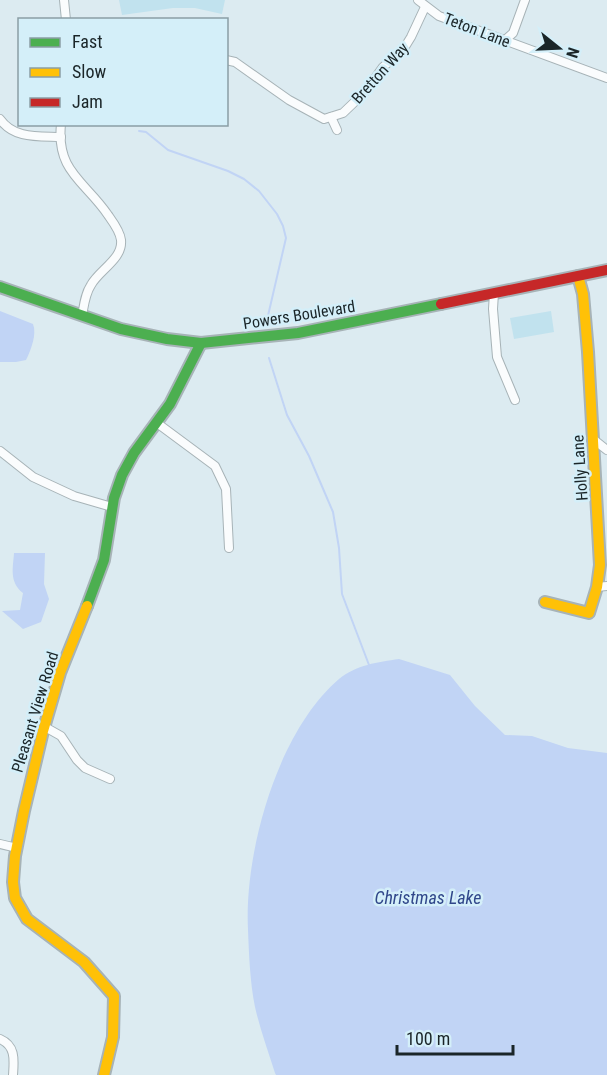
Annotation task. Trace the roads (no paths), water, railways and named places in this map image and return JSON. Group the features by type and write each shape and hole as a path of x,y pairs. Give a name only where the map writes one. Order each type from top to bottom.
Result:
{"street":[{"path":"64,0 66,18"},
{"name":"Teton Lane","path":"418,0 439,16 607,78"},
{"path":"504,41 513,33 525,0"},
{"name":"Bretton Way","path":"331,117 343,113 366,91 384,67 403,50 425,7"},
{"path":"228,60 235,62 310,112 324,118 331,117 338,130"},
{"path":"0,119 7,130 18,134 61,137"},
{"path":"61,126 65,163 73,175 100,203 114,223 121,240 113,260 91,284 82,316"},
{"name":"Powers Boulevard","path":"0,287 133,331 201,344 298,333 607,270"},
{"name":"Holly Lane","path":"545,602 589,613 602,587 583,294 578,276"},
{"path":"494,293 497,357 515,400"},
{"name":"Pleasant View Road","path":"104,1075 113,1037 114,996 84,962 39,930 24,916 15,900 12,884 27,791 60,674 100,570 111,522 113,496 122,473 137,446 157,423 186,375 201,344"},
{"path":"157,423 216,466 226,489 229,548"},
{"path":"593,439 607,450"},
{"path":"0,451 33,477 74,496 112,507"},
{"path":"45,727 61,736 85,768 110,779"},
{"path":"0,844 17,848"},
{"path":"0,1039 12,1048 13,1075"}],"water":[{"path":"0,311 33,324 34,337 26,360 0,362"},
{"path":"14,553 45,553 44,584 49,599 41,622 23,629 2,611 20,610 23,593 14,579"},
{"name":"Christmas Lake","path":"399,659 450,675 475,706 505,735 532,736 568,748 607,753 607,1075 276,1075 275,1073 255,1007 248,930 248,899 252,865 269,794 282,760 298,729 317,701 339,679 353,670"}],"waterway":[{"path":"139,131 146,132 168,150 244,179 259,191 277,214 286,238 267,320"},
{"path":"269,358 287,415 309,456 333,512 339,548 342,594 369,665"}]}
